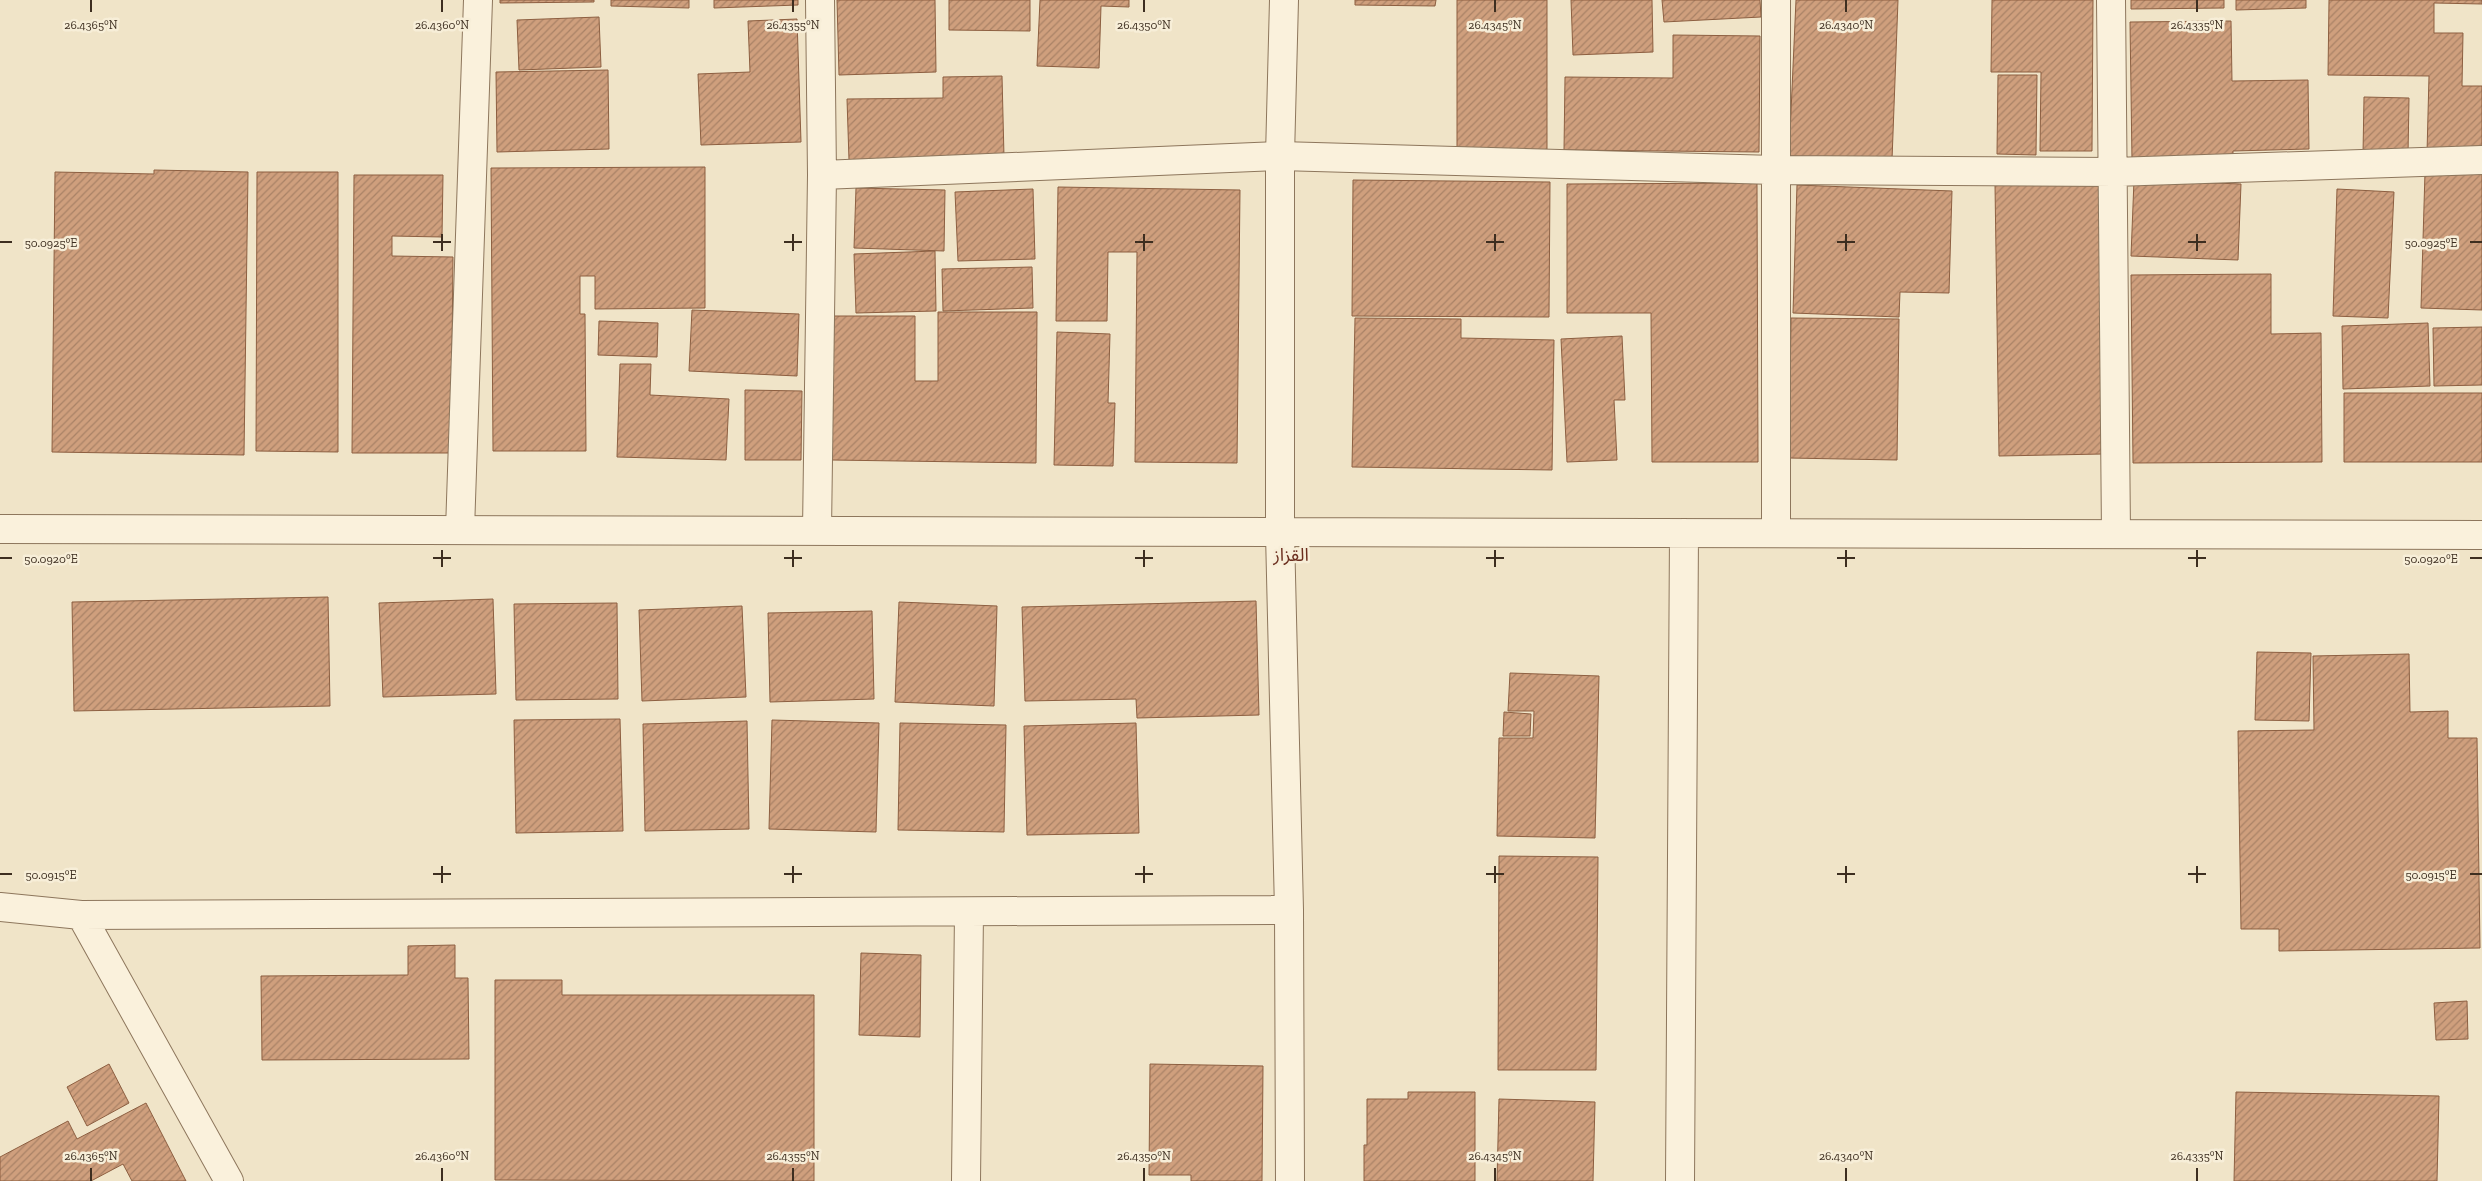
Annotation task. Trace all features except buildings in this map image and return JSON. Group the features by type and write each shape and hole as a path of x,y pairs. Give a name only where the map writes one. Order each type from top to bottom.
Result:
{"street":[{"path":"460,530 478,0"},
{"path":"817,530 822,175 820,0"},
{"path":"1284,0 1280,156 1280,534 1289,910 1290,1181"},
{"path":"1776,0 1776,532"},
{"path":"2110,0 2114,172 2116,534"},
{"path":"822,175 1280,156 1775,170 2114,172 2482,160"},
{"path":"0,529 817,530 1280,534 1776,532 2482,535"},
{"path":"1680,1181 1684,533"},
{"path":"0,907 81,915 1289,910"},
{"path":"966,1181 969,912"},
{"path":"81,915 229,1181"}],"district":[{"name":"القزاز","path":"1291,555"}]}
